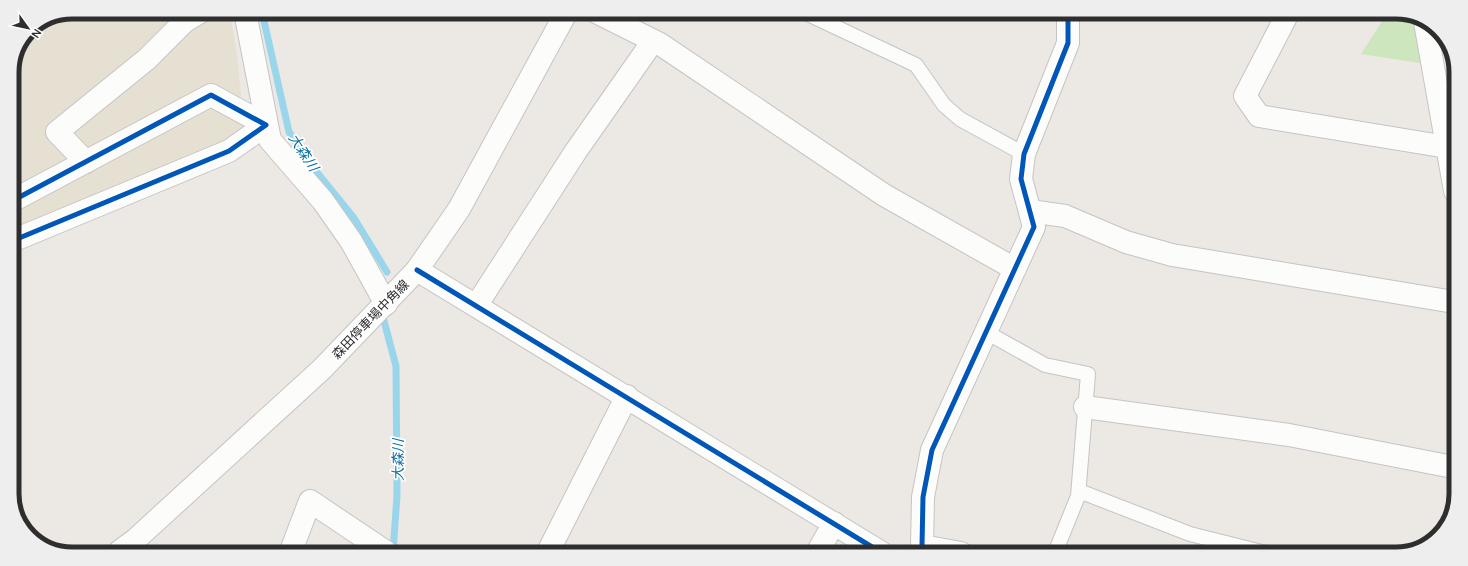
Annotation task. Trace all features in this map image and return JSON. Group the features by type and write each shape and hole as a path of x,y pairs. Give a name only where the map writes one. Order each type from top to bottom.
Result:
{"street":[{"path":"86,162 57,132 148,59 188,19"},
{"path":"245,19 270,140 323,201 351,241 386,304"},
{"name":"森田停車場中角線","path":"125,547 135,540 322,368 386,304 417,270 459,209 563,19"},
{"path":"610,19 653,41 884,195 1015,269"},
{"path":"922,547 923,497 932,450 1034,227 1021,179 1024,154 1068,43 1068,19"},
{"path":"1285,19 1245,96 1259,116 1447,147"},
{"path":"1426,29 1449,158"},
{"path":"476,306 576,151 653,41"},
{"path":"19,197 211,95 266,125"},
{"path":"19,238 229,151 266,125"},
{"path":"1030,211 1065,216 1126,242 1172,255 1449,301"},
{"path":"417,270 627,396 872,547"},
{"path":"551,547 627,396"},
{"path":"1085,407 1289,435 1449,467"},
{"path":"292,547 310,501 378,547"},
{"path":"820,547 834,523"}],"lane":[{"path":"819,19 916,65 944,105 960,119 1024,154"},
{"path":"986,332 1045,365 1088,374 1079,491 1057,547"},
{"path":"1079,491 1190,534 1242,547"}],"shaded area":[{"path":"72,19 231,19 237,55 244,127 234,137 19,228 20,61 25,48 48,48 48,25 52,23"}],"green space":[{"path":"1383,19 1407,20 1426,28 1432,65 1361,54"}],"waterway":[{"name":"大森川","path":"264,19 289,132 311,165 354,218 387,272"},
{"name":"大森川","path":"384,321 396,366 397,496 393,547"}],"cycle path":[{"path":"922,547 923,497 932,450 1034,227 1021,179 1024,154 1068,43 1068,19"},
{"path":"19,197 211,95 266,125 229,151 19,238"},
{"path":"417,270 872,547"}]}
